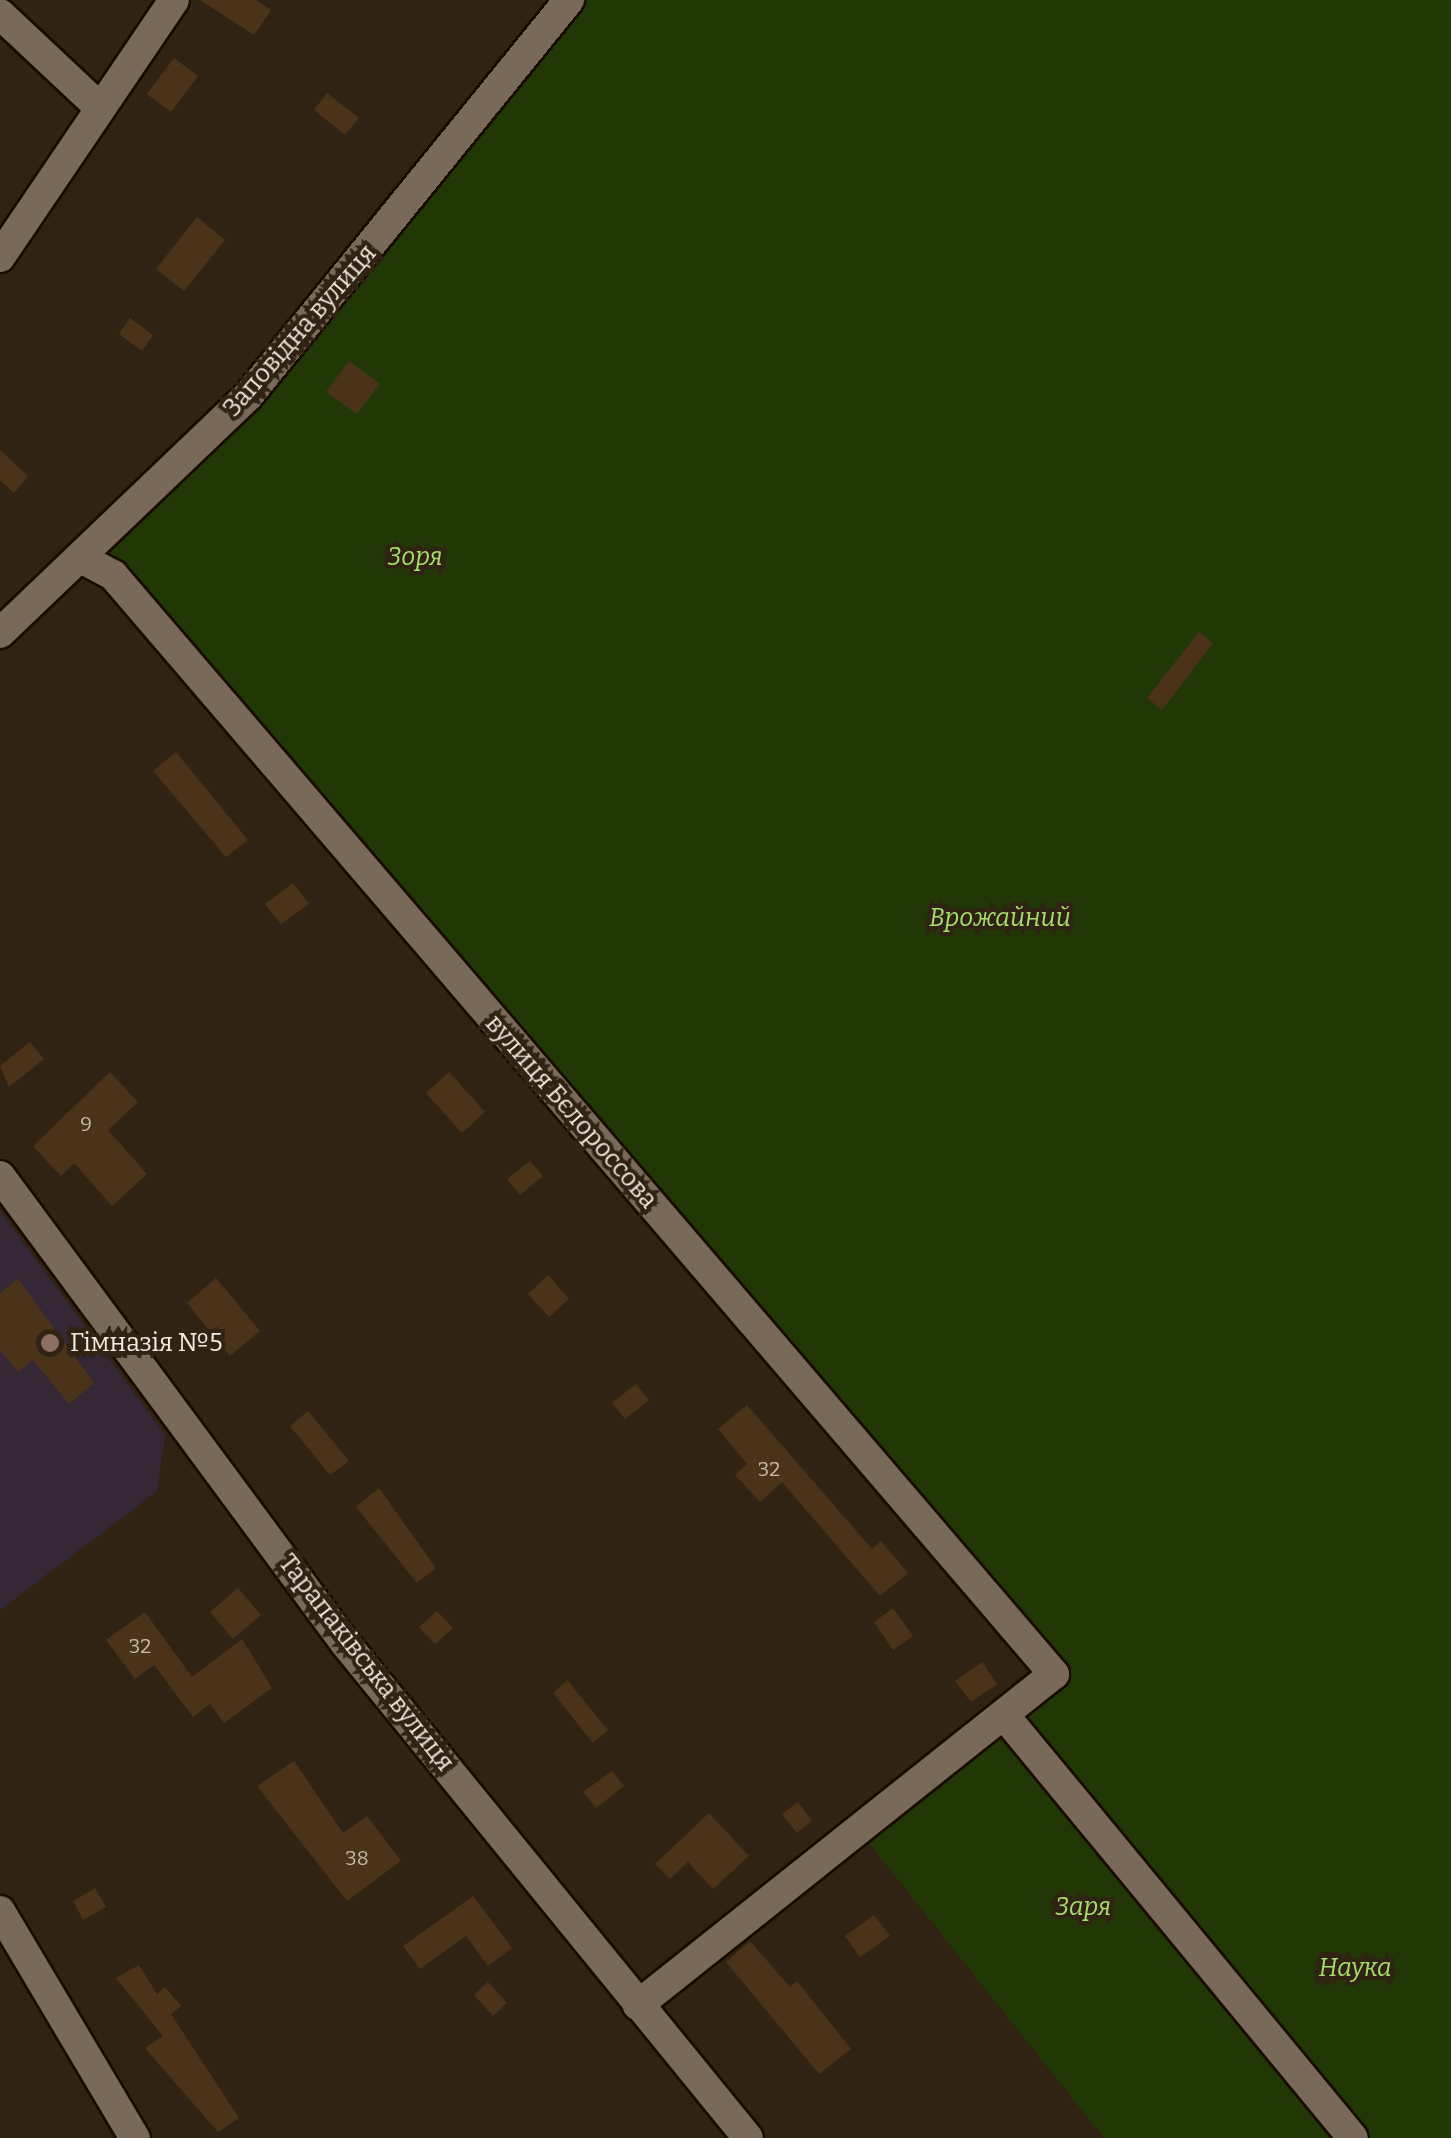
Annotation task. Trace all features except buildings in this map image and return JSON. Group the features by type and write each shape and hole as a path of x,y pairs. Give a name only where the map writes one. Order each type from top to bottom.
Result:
{"street":[{"path":"0,258 174,0"},
{"name":"Заповідна вулиця","path":"0,633 248,396 569,0"},
{"path":"0,14 100,108"},
{"name":"вулиця Бєлороссова","path":"81,558 113,575 1054,1674 1004,1715"},
{"name":"Тарапаківська вулиця","path":"0,1176 345,1643 748,2138"},
{"path":"638,2006 1004,1715 1353,2138"},
{"path":"0,1911 135,2138"}],"shaded area":[{"name":"Гімназія №5","path":"0,1211 165,1435 157,1491 0,1610"}],"green space":[{"name":"Врожайний","path":"569,0 1451,0 1451,2138 1104,2138 860,1832 1058,1680 81,558 157,489"}],"place":[{"name":"Гімназія №5","path":"50,1343"}],"park label":[{"name":"Зоря","path":"415,557"},
{"name":"Заря","path":"1083,1907"},
{"name":"Наука","path":"1355,1968"}]}
